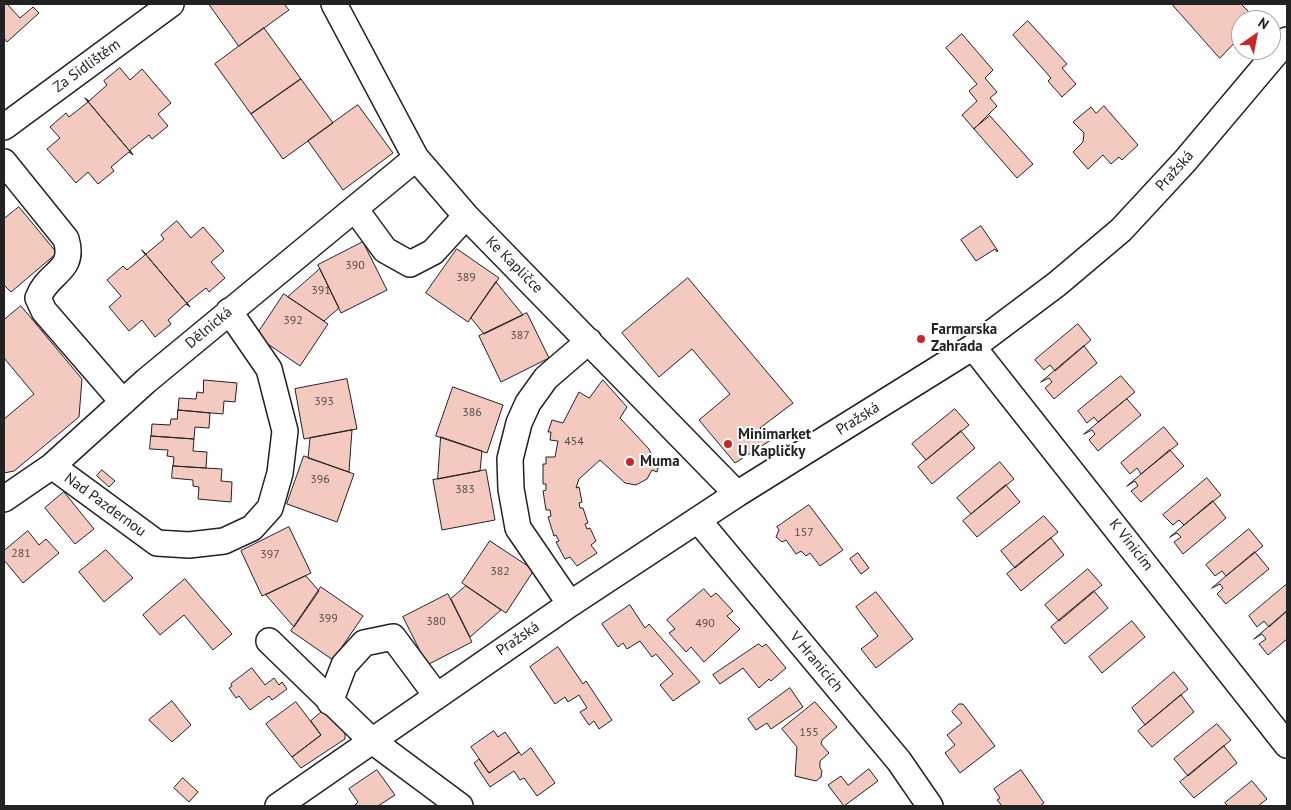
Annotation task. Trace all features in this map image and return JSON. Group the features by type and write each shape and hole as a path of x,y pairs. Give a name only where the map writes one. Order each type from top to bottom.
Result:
{"street":[{"name":"Za Sídlištěm","path":"6,121 171,4"},
{"name":"Ke Kapličce","path":"334,4 416,158 466,216 738,494"},
{"name":"Pražská","path":"278,806 570,604 738,494 974,347 1057,284 1121,230 1185,161 1287,40"},
{"name":"Dělnická","path":"4,498 52,466 229,311 416,158"},
{"path":"4,162 66,239 70,252 68,263 42,286 38,298 44,311 123,402"},
{"path":"354,209 385,250 410,264 433,252 466,216"},
{"name":"Nad Pazdernou","path":"52,466 157,543 189,545 224,540 252,528 270,508 280,473 285,431 269,369 229,311"},
{"path":"570,604 518,528 511,489 510,459 519,423 528,403 546,378 589,341"},
{"name":"K Vinicím","path":"974,347 1287,745"},
{"name":"V Hranicích","path":"698,520 899,761 930,806"},
{"path":"330,702 344,665 364,643 394,637 436,695"},
{"path":"269,641 371,740 460,806"}],"building":[{"path":"4,4 7,4 20,18 33,7 39,13 7,42 4,38"},
{"path":"209,4 284,4 289,10 239,46"},
{"path":"1172,4 1241,4 1247,10 1231,10 1231,46 1220,58"},
{"path":"1028,21 1067,64 1062,68 1076,84 1062,97 1048,81 1051,78 1013,35"},
{"path":"264,28 301,79 251,114 215,64"},
{"path":"962,34 993,70 985,78 997,92 990,98 997,106 974,129 962,115 977,101 969,91 977,84 946,48"},
{"path":"120,68 130,80 142,69 171,103 158,114 168,126 152,139 149,135 130,150 133,155 85,98 89,101 107,85 104,81"},
{"path":"301,79 333,123 283,159 251,114"},
{"path":"85,98 133,155 129,152 111,167 114,171 98,184 88,172 76,183 47,149 60,138 50,127 66,113 69,117 88,102"},
{"path":"358,105 393,153 343,190 308,141"},
{"path":"1104,106 1138,145 1122,160 1119,157 1111,164 1103,155 1088,169 1073,152 1083,142 1084,133 1073,122 1091,107 1096,113"},
{"path":"990,116 1033,164 1017,178 974,129"},
{"path":"19,207 57,253 11,292 4,285 4,219"},
{"path":"177,221 191,238 203,227 224,251 211,262 225,278 209,292 206,288 187,303 190,307 142,250 146,254 164,239 161,235"},
{"path":"981,226 998,251 995,249 976,261 961,240"},
{"path":"363,242 387,290 341,313 318,265"},
{"path":"457,249 499,278 468,322 426,293"},
{"path":"142,250 190,307 186,304 168,320 171,324 155,337 142,320 129,331 109,307 121,296 107,280 123,266 127,270 145,255"},
{"path":"320,269 339,308 324,321 288,297"},
{"path":"688,278 793,403 760,428 771,440 735,463 699,420 730,394 692,349 659,377 622,333"},
{"path":"496,282 523,315 484,334 471,318"},
{"path":"284,294 328,324 300,366 256,336"},
{"path":"21,306 82,379 79,417 14,471 4,473 4,419 34,394 4,358 4,320"},
{"path":"527,313 549,358 501,382 479,336"},
{"path":"1078,324 1091,340 1055,371 1050,365 1044,370 1035,360"},
{"path":"1084,346 1097,363 1054,399 1045,388 1052,382 1049,378 1041,382"},
{"path":"1121,376 1135,392 1098,422 1094,417 1087,423 1078,411"},
{"path":"347,379 357,429 304,439 295,389"},
{"path":"204,380 237,383 235,402 224,401 223,414 178,410 179,398 196,399 197,392 203,393"},
{"path":"603,380 627,407 620,418 649,449 653,458 657,457 658,468 657,472 652,470 647,479 636,485 625,483 600,460 579,479 576,488 579,487 582,502 579,503 580,508 583,508 588,523 585,524 587,529 590,528 596,541 591,545 597,553 577,566 570,557 565,559 556,542 559,541 556,535 554,536 548,517 551,516 550,510 546,510 543,491 546,490 546,484 543,484 543,464 546,464 546,457 555,457 558,441 550,440 551,432 548,432 552,420 563,423 579,392 589,398"},
{"path":"453,387 503,405 487,453 436,436"},
{"path":"1127,399 1141,415 1098,451 1089,440 1095,434 1092,430 1084,434"},
{"path":"955,409 969,425 926,460 912,444"},
{"path":"178,410 210,413 209,428 195,427 194,439 151,436 152,424 170,425 171,419 177,419"},
{"path":"1164,427 1178,444 1141,474 1137,468 1130,474 1121,463"},
{"path":"352,430 349,472 308,458 310,438"},
{"path":"961,431 975,448 932,484 918,467"},
{"path":"151,436 194,439 193,451 207,452 206,468 173,466 174,457 167,456 168,450 150,449"},
{"path":"441,437 482,451 480,471 438,479"},
{"path":"1170,450 1184,466 1141,502 1131,491 1138,486 1135,481 1127,486"},
{"path":"304,456 354,474 337,522 287,504"},
{"path":"1000,462 1014,479 971,514 957,498"},
{"path":"173,466 222,469 221,481 232,482 231,502 198,499 199,487 193,486 193,480 172,478"},
{"path":"102,470 115,481 109,487 97,476"},
{"path":"486,470 495,520 442,530 433,480"},
{"path":"1207,478 1221,495 1184,525 1179,520 1173,525 1163,515"},
{"path":"1006,485 1020,502 977,537 963,521"},
{"path":"64,492 94,529 75,544 45,508"},
{"path":"1213,501 1226,518 1183,554 1174,542 1181,537 1177,533 1170,537"},
{"path":"809,505 843,550 820,566 810,553 806,556 801,551 796,554 786,540 782,542 776,537 779,530 777,527"},
{"path":"1044,516 1058,532 1015,568 1001,551"},
{"path":"289,527 311,573 262,596 241,551"},
{"path":"1249,529 1263,546 1226,576 1222,571 1215,576 1206,565"},
{"path":"28,531 39,545 46,539 59,553 23,583 4,560 4,551"},
{"path":"1051,538 1064,555 1021,591 1007,574"},
{"path":"490,541 534,570 506,613 462,583"},
{"path":"106,550 133,578 104,602 79,572"},
{"path":"1255,552 1269,569 1226,604 1217,594 1223,588 1220,584 1212,588"},
{"path":"858,553 869,568 861,574 850,559"},
{"path":"1088,569 1102,585 1059,621 1045,605"},
{"path":"306,576 319,591 294,627 266,595"},
{"path":"185,579 232,634 213,650 184,615 160,635 143,615"},
{"path":"1287,584 1287,611 1269,627 1264,621 1257,627 1249,616"},
{"path":"466,586 501,610 470,637 451,599"},
{"path":"321,587 363,616 333,660 291,631"},
{"path":"704,589 711,597 716,593 733,611 727,616 740,629 704,662 691,647 686,652 669,633 675,629 667,620"},
{"path":"1094,591 1108,608 1065,644 1051,627"},
{"path":"876,592 913,639 876,668 861,649 878,636 856,607"},
{"path":"448,594 472,642 427,665 403,617"},
{"path":"630,605 645,628 649,624 700,682 673,701 660,685 673,674 656,654 652,657 640,641 627,649 623,643 618,647 602,624"},
{"path":"1287,611 1287,639 1268,655 1259,644 1266,639 1262,634 1254,639"},
{"path":"1132,621 1145,637 1102,673 1089,657"},
{"path":"759,644 762,647 766,644 786,668 771,681 769,679 759,688 743,668 720,684 713,675"},
{"path":"558,647 583,684 586,681 612,720 599,729 594,721 589,725 580,712 587,708 579,695 568,702 565,697 555,704 530,667"},
{"path":"252,668 265,685 274,678 279,685 282,682 287,689 272,700 269,696 250,710 239,696 236,698 229,688 232,686 231,684"},
{"path":"1174,672 1188,689 1145,725 1132,708"},
{"path":"790,688 803,707 771,729 767,723 756,730 748,719"},
{"path":"1181,695 1194,712 1152,747 1138,731"},
{"path":"172,701 191,725 172,742 149,720"},
{"path":"296,702 321,735 292,757 266,724"},
{"path":"815,702 837,727 822,740 821,744 829,753 820,761 821,777 816,781 795,776 797,747 782,729"},
{"path":"959,704 963,704 995,746 960,773 945,753 955,745 947,735 962,723 952,712"},
{"path":"324,710 345,730 345,739 301,768 292,757 321,735 311,721"},
{"path":"1217,724 1231,740 1188,776 1174,759"},
{"path":"494,731 498,737 505,732 519,752 489,773 471,747"},
{"path":"1224,746 1237,763 1194,798 1180,782"},
{"path":"531,748 555,783 537,796 524,778 520,780 514,771 490,787 474,763 479,759 489,773 519,752 521,755"},
{"path":"869,769 878,781 844,806 828,785 841,776 848,785"},
{"path":"377,770 395,795 378,806 354,806 358,802 349,789"},
{"path":"1021,770 1044,803 1040,806 1002,806 997,800 1000,798 994,789"},
{"path":"183,778 198,792 189,802 174,788"},
{"path":"1252,781 1267,799 1258,806 1228,806 1225,803"}],"place":[{"name":"Farmarska Zahrada","path":"921,339"},
{"name":"Minimarket U Kapličky","path":"728,444"},
{"name":"Muma","path":"630,462"}]}
